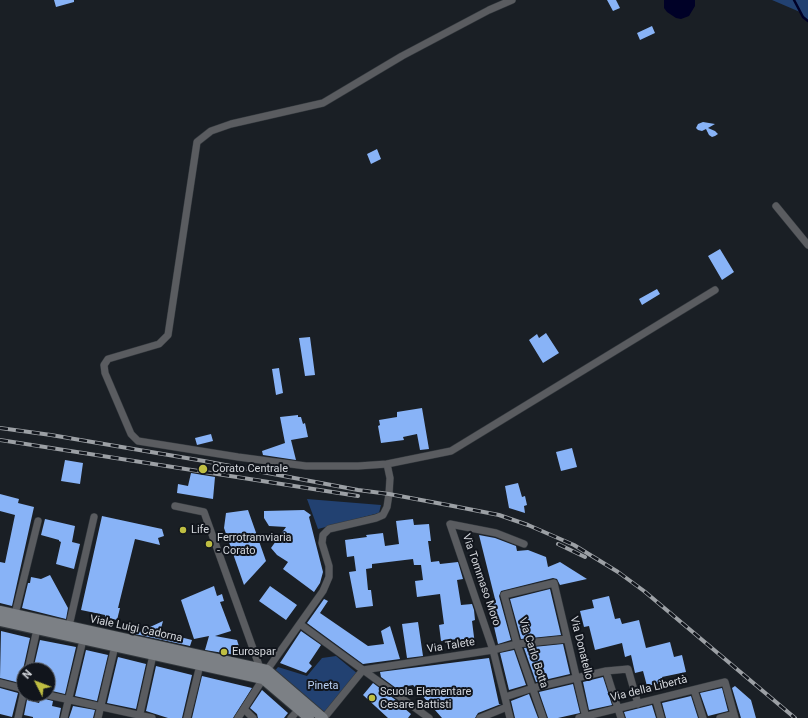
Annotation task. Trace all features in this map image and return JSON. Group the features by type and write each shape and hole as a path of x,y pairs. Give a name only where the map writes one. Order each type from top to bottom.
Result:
{"main road":[{"name":"Viale Luigi Cadorna","path":"0,611 69,626 84,635 115,646 153,655 200,665 264,672"},
{"name":"Viale Luigi Cadorna","path":"0,621 37,629 84,635 264,672"},
{"path":"264,672 309,718"},
{"path":"264,672 323,718"}],"street":[{"path":"512,0 489,10 402,56 323,103 231,124 211,131 198,142 168,335 159,344 108,358 104,365 105,373 130,434 138,441 306,466 358,466 387,464 451,451 715,290"},
{"path":"776,206 808,245"},
{"path":"238,718 264,672 323,591 329,577 329,566 322,542 323,535 329,529 376,518 383,514 387,507 389,494 390,478 387,464"},
{"path":"175,506 204,512 264,672"},
{"path":"69,626 94,517"},
{"path":"15,614 38,521"},
{"name":"Via Tommaso Moro","path":"510,718 493,650 450,524 496,533 524,544"},
{"name":"Via Carlo Botta","path":"543,718 517,644 504,595 554,583"},
{"name":"Via Donatello","path":"554,583 577,678 584,717"},
{"path":"300,624 429,718"},
{"path":"30,662 37,629"},
{"path":"64,718 84,635"},
{"name":"Via Talete","path":"363,670 493,650 517,644 567,639"},
{"path":"98,718 115,646"},
{"path":"139,717 153,655"},
{"path":"187,718 200,665"},
{"path":"505,697 533,688 606,671 628,669 638,704"},
{"path":"323,718 363,670"},
{"path":"606,671 620,718"},
{"name":"Via della Libertà","path":"584,717 725,682 734,716"},
{"path":"0,683 16,688"},
{"path":"694,690 703,718"},
{"path":"56,697 139,717 152,718"},
{"path":"656,700 661,718"},
{"path":"18,718 21,702"},
{"path":"480,718 507,707"},
{"path":"244,709 253,718"},
{"path":"291,718 299,709"},
{"path":"720,718 734,716"}],"green space":[{"path":"772,0 808,0 808,22 800,12"},
{"path":"307,499 381,505 379,513 318,529"},
{"name":"Pineta","path":"336,656 358,674 324,715 273,673 278,667 307,676 322,658"}],"shaded area":[{"path":"664,0 695,0 695,6 689,16 681,19 676,18 667,12 664,8"}],"building":[{"path":"54,0 74,0 74,2 56,7"},
{"path":"607,0 616,0 620,8 613,11"},
{"path":"652,26 655,33 640,40 637,33"},
{"path":"703,122 715,124 708,128 718,134 712,137 706,129 702,131 698,130 696,128 698,124"},
{"path":"377,149 381,159 371,164 367,154"},
{"path":"720,249 734,272 722,280 708,256"},
{"path":"657,289 660,294 642,305 639,299"},
{"path":"546,333 559,353 543,363 529,340 537,334 539,338"},
{"path":"310,337 315,375 305,376 299,338"},
{"path":"279,368 283,393 276,395 272,369"},
{"path":"422,408 429,449 420,450 417,434 403,437 404,440 381,443 378,426 380,425 379,420 397,417 397,412"},
{"path":"298,415 298,417 301,417 303,424 305,423 308,437 291,440 296,460 263,455 262,451 285,443 280,417"},
{"path":"211,434 213,441 197,445 195,438"},
{"path":"572,448 577,467 561,471 556,452"},
{"path":"65,460 83,463 80,484 61,481"},
{"path":"191,473 215,477 213,499 177,493 178,484 188,486"},
{"path":"518,483 522,497 525,496 527,505 524,506 525,513 509,508 505,486"},
{"path":"0,494 19,499 18,503 34,507 12,606 0,603 0,562 5,563 15,515 0,511"},
{"path":"248,510 266,561 244,585 224,528 226,513"},
{"path":"304,510 311,515 309,517 323,572 320,583 314,592 283,569 288,562 277,555 271,548 286,527 269,526 264,518 264,511"},
{"path":"102,516 162,529 164,536 158,538 160,545 135,539 118,608 120,608 117,620 105,617 105,615 81,610"},
{"path":"45,519 75,526 72,542 80,544 74,569 56,564 61,542 59,540 41,535"},
{"path":"413,519 414,525 429,524 431,541 428,541 431,562 439,561 440,564 458,562 463,579 457,580 461,605 472,604 474,610 475,620 472,621 475,645 458,647 457,639 441,641 439,625 444,624 440,594 417,597 415,581 423,580 421,565 414,565 413,559 372,564 372,568 366,569 368,590 371,590 373,606 356,608 349,572 356,571 354,556 347,557 345,540 383,533 385,546 399,544 396,521"},
{"path":"479,535 495,538 516,546 517,551 528,550 546,557 548,567 560,562 587,579 560,585 557,579 553,578 501,591 499,596 511,640 498,644 489,605 496,603"},
{"path":"50,575 68,608 66,619 22,608 28,583 30,583 31,577 41,579"},
{"path":"214,586 217,596 222,594 224,601 220,602 231,631 215,636 237,640 242,656 205,650 209,636 194,639 181,600"},
{"path":"270,586 297,605 286,620 259,601"},
{"path":"550,589 561,635 521,639 510,599"},
{"path":"609,596 615,619 620,618 622,624 639,620 646,648 670,642 674,657 682,655 686,672 662,677 664,682 647,686 643,671 635,673 631,655 625,657 622,643 595,650 589,626 584,627 580,611 594,608 592,600"},
{"path":"324,599 328,601 320,613 368,646 384,644 381,631 390,626 400,659 363,664 307,623"},
{"path":"163,621 160,632 192,640 190,646 135,634"},
{"path":"418,622 423,656 407,658 402,624"},
{"path":"1,631 30,638 25,662 16,662 16,682 0,678"},
{"path":"301,631 321,645 309,663 312,666 306,673 280,663"},
{"path":"40,640 76,647 65,694 56,692 56,662 35,662"},
{"path":"563,644 570,674 536,682 524,648"},
{"path":"86,650 108,655 97,701 75,696"},
{"path":"514,650 526,685 509,690 500,653"},
{"path":"118,657 146,664 136,709 107,703"},
{"path":"489,658 499,704 501,704 478,713 475,718 442,718 413,685 396,688 381,677 380,672"},
{"path":"156,666 192,675 182,718 168,718 146,711"},
{"path":"202,676 252,688 233,718 192,718"},
{"path":"603,677 612,705 589,710 583,682"},
{"path":"373,683 405,707 404,708 411,714 408,718 388,718 363,695"},
{"path":"573,684 580,713 558,718 548,718 539,692"},
{"path":"735,686 751,700 756,718 741,718 732,688"},
{"path":"0,688 16,692 16,701 12,717 0,714"},
{"path":"722,688 728,711 708,716 700,693"},
{"path":"262,690 288,713 284,718 258,718 257,714 250,708"},
{"path":"529,694 538,718 515,718 511,701"},
{"path":"691,696 698,718 666,718 662,703"},
{"path":"27,702 53,702 52,706 61,708 59,718 33,718 24,715"},
{"path":"652,705 656,718 626,718 624,712"},
{"path":"73,706 95,710 93,718 69,718"}],"waterway":[{"path":"794,0 803,17 808,21"}],"railway":[{"path":"0,428 51,435 204,461 358,490 389,494 499,515 528,525 574,545 618,572 644,591 795,718"},
{"path":"0,440 358,496"},
{"path":"558,544 585,557"}],"place":[{"name":"Corato Centrale","path":"203,469"},
{"name":"Life","path":"183,530"},
{"name":"Ferrotramviaria - Corato","path":"209,544"},
{"name":"Eurospar","path":"224,652"},
{"name":"Scuola Elementare Cesare Battisti","path":"372,698"}]}
